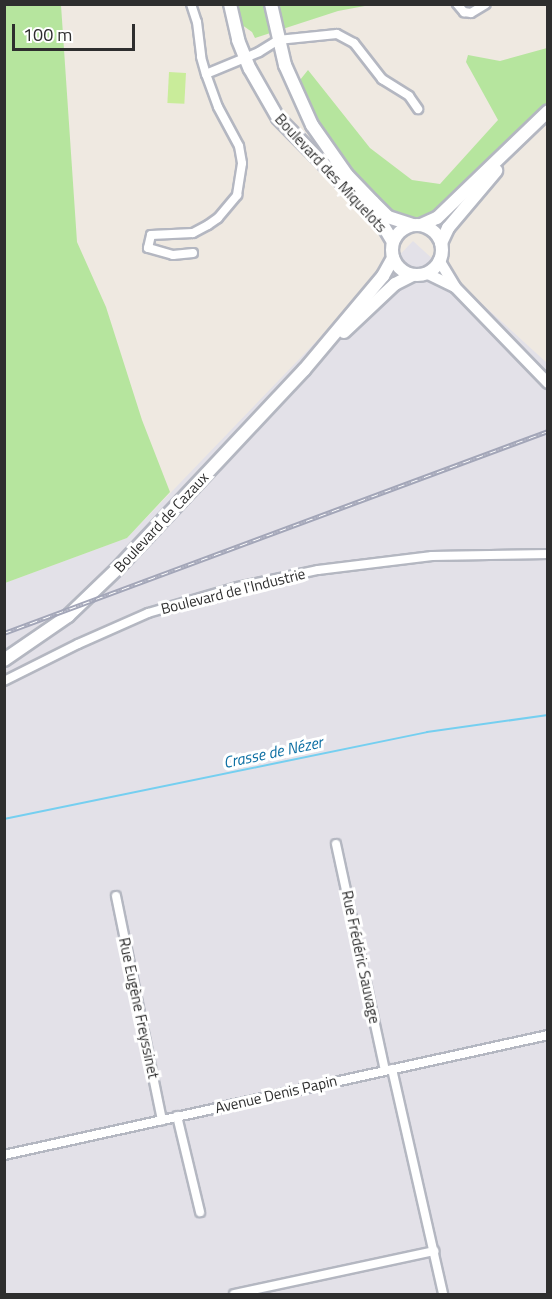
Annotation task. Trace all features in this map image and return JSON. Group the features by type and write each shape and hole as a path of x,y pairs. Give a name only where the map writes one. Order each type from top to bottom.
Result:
{"main road":[{"name":"Boulevard des Miquelots","path":"230,4 245,58 259,88 278,118 381,222 393,242"},
{"name":"Boulevard des Miquelots","path":"271,4 278,40 299,100 330,152 348,175 388,217 417,225"},
{"path":"548,111 448,228 441,243 439,260 426,273 413,275 399,268 393,258 393,242 400,231 417,225 437,218 548,111"},
{"path":"417,225 433,231 441,243"},
{"name":"Boulevard de Cazaux","path":"4,660 45,633 98,589 304,370 383,276 393,258"},
{"name":"Boulevard de Cazaux","path":"304,370 395,284 413,275"}],"street":[{"path":"191,4 197,22 201,57 206,74 218,108 239,146 242,163 237,195 218,218 193,233 151,235 148,248 173,255 193,253"},
{"path":"458,4 464,12 471,13 486,4"},
{"path":"206,74 245,58 278,40 337,34 345,37 360,49 381,79 409,96 418,109"},
{"path":"439,260 455,287 548,383"},
{"path":"426,273 455,287"},
{"name":"Boulevard de l'Industrie","path":"4,681 78,644 148,613 238,587 318,570 432,556 548,554"},
{"name":"Rue Frédéric Sauvage","path":"336,844 443,1294"},
{"name":"Rue Eugène Freyssinet","path":"116,896 162,1120"},
{"name":"Avenue Denis Papin","path":"4,1155 548,1035"},
{"path":"177,1116 200,1212"},
{"path":"234,1294 434,1251"}],"shaded area":[{"path":"413,241 547,363 547,1294 5,1294 5,583 127,538"}],"green space":[{"path":"5,4 61,5 77,242 106,307 142,420 170,492 127,538 5,583"},
{"path":"221,5 370,5 338,11 255,38 252,32 228,15"},
{"path":"547,48 547,103 433,215 417,221 391,213 350,171 317,123 296,85 308,70 370,148 412,180 440,184 498,120 466,62 468,55 500,61"},
{"path":"169,72 186,73 184,104 167,103"}],"waterway":[{"name":"Crasse de Nézer","path":"4,819 427,732 548,715"}],"railway":[{"path":"4,633 548,431"}]}
